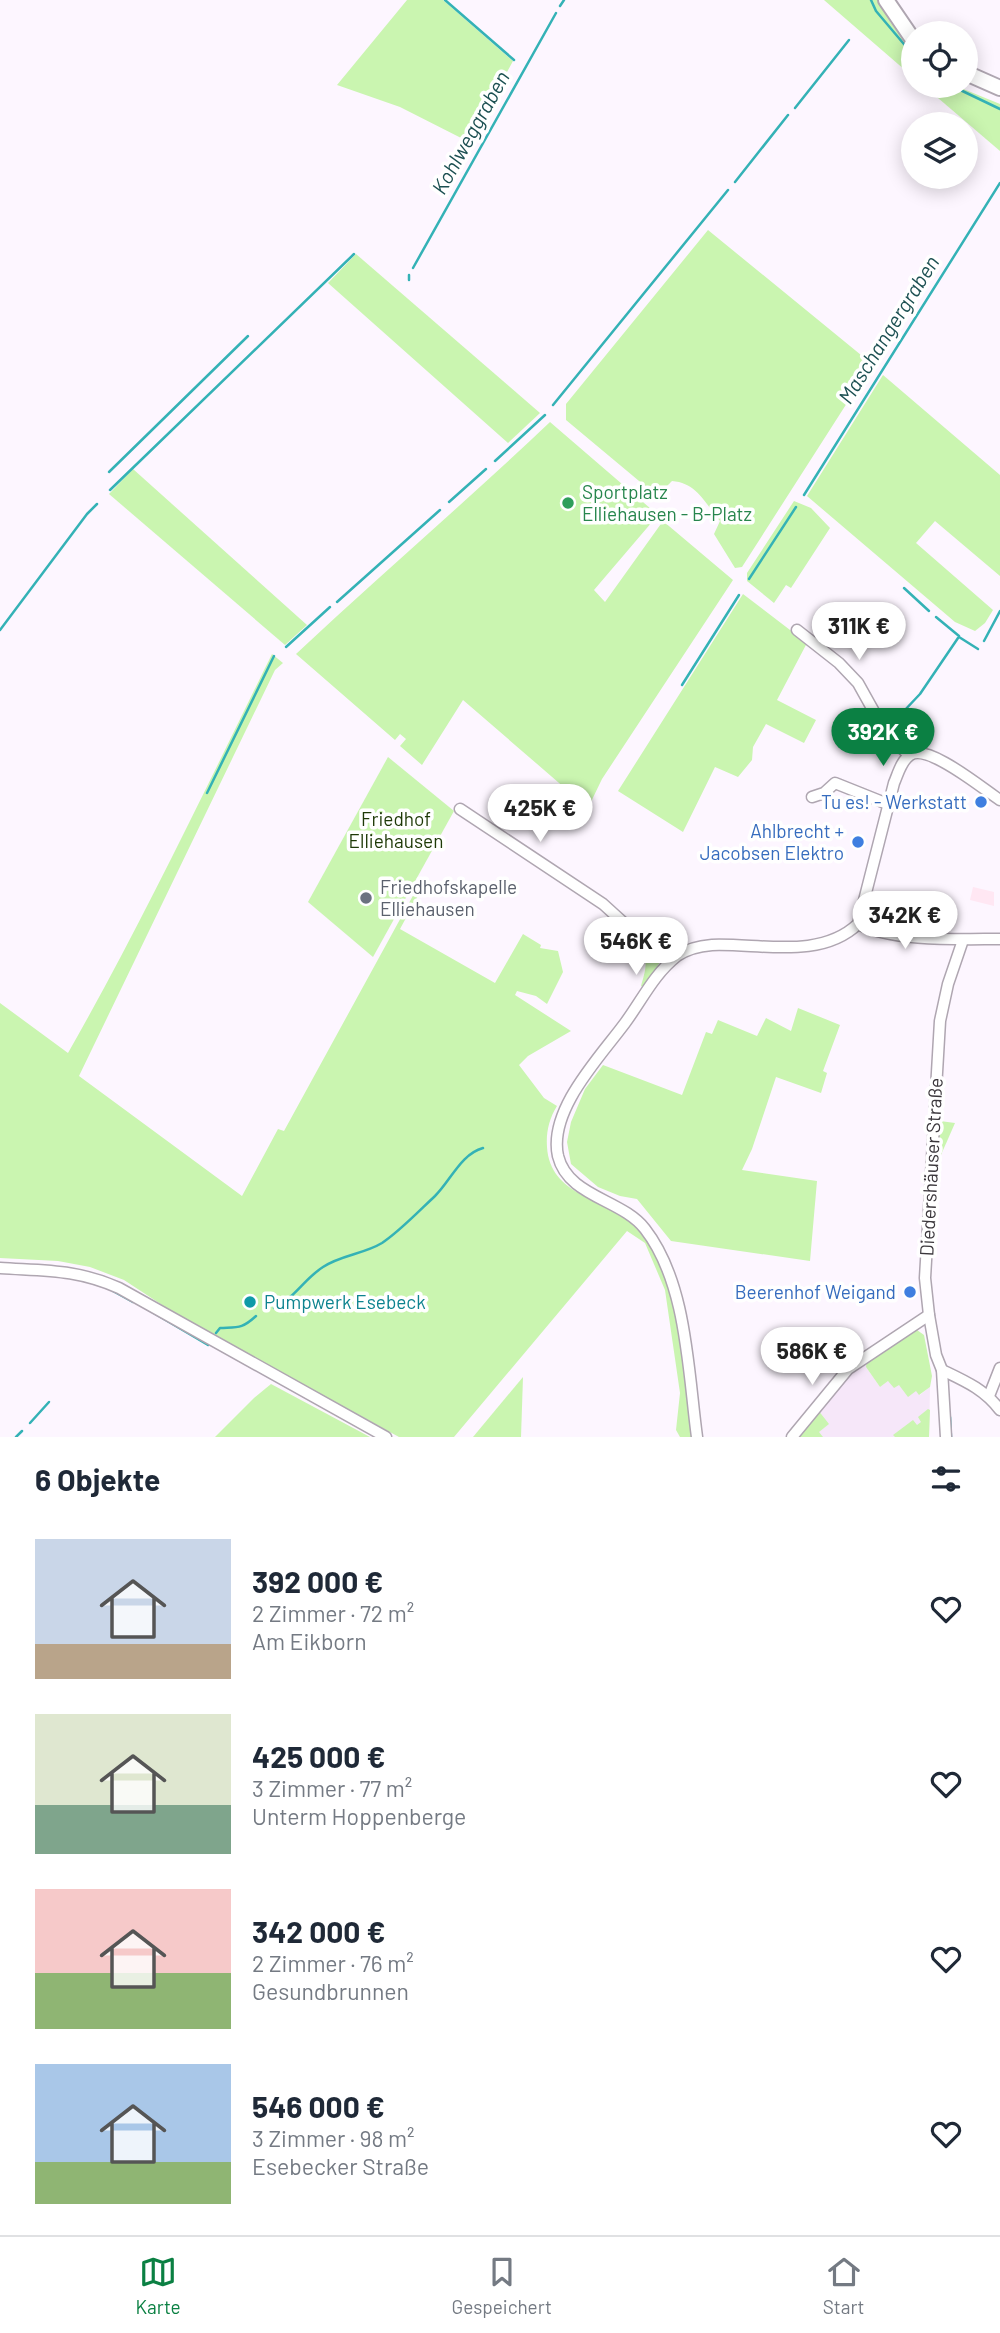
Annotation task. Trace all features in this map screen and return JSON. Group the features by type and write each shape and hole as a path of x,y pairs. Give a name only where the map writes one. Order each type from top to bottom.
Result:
{"highway":[{"path":"895,1 910,21"},
{"path":"895,1 904,21"},
{"path":"978,78 1000,88"},
{"path":"978,87 1000,95"}],"street":[{"path":"797,630 839,663 858,683 887,735 909,755"},
{"path":"697,1437 679,1306 666,1265 641,1224 625,1211 576,1184 562,1167 557,1151 561,1121 583,1079 627,1021 647,988 674,958 690,949 712,945 810,946 840,936 858,924 898,773 909,755 918,752 932,756 1000,800"},
{"path":"812,797 824,793 835,783 890,805"},
{"path":"460,809 603,904 625,924 663,945 674,958"},
{"path":"858,924 884,933 963,940 1000,939"},
{"name":"Diedershäuser Straße","path":"946,1437 942,1370 936,1355 925,1278 940,1021 948,984 963,940"},
{"path":"0,1268 72,1272 94,1277 120,1288 386,1437"},
{"path":"792,1437 848,1369 929,1314"},
{"path":"989,1396 1000,1368"},
{"path":"942,1370 979,1388 1000,1409"}],"shaded area":[{"path":"973,887 994,892 994,906 970,900"},
{"path":"867,1360 866,1367 880,1387 888,1381 917,1391 920,1395 930,1387 929,1437 797,1437 843,1379"}],"green space":[{"path":"407,0 443,0 513,61 469,142 400,107 337,85"},
{"path":"824,0 878,0 901,36 901,67"},
{"path":"978,95 1000,104 1000,151 978,132 978,112 954,112 938,98 978,98"},
{"path":"708,230 872,364 742,567 735,568 714,534 720,521 694,490 672,481 657,496 566,420 566,404"},
{"path":"356,254 540,413 508,443 328,283"},
{"path":"883,375 1000,475 1000,576 935,521 916,543 993,610 985,623 975,631 955,622 807,496"},
{"path":"550,422 658,515 594,590 605,602 663,521 733,580 602,779 588,808 463,700 422,765 400,746 406,739 400,734 395,740 296,654"},
{"path":"133,469 307,625 285,645 109,494"},
{"path":"794,501 811,508 830,528 791,588 786,585 774,603 747,581 747,573"},
{"path":"743,594 807,643 777,700 816,720 804,743 766,724 753,747 752,760 738,777 715,767 683,832 618,791"},
{"path":"272,654 283,663 275,670 79,1076 242,1196 278,1129 284,1131 421,881 425,883 400,929 495,983 523,934 541,945 540,948 558,951 563,972 547,1004 536,996 517,991 515,995 571,1031 528,1056 519,1065 544,1098 557,1106 550,1121 547,1147 550,1163 558,1176 580,1194 634,1224 659,1259 667,1277 678,1321 693,1437 680,1437 676,1430 680,1393 665,1290 645,1243 627,1231 454,1437 399,1437 185,1320 124,1280 90,1267 58,1261 0,1258 0,1003 68,1053 148,905"},
{"name":"Friedhof Elliehausen","path":"388,757 454,811 373,957 308,902"},
{"path":"645,940 662,950 663,957 644,988 641,986 646,960 639,946 641,941"},
{"path":"798,1008 840,1025 823,1071 827,1073 821,1093 776,1077 752,1149 742,1170 817,1181 810,1261 671,1241 637,1199 620,1196 598,1187 571,1164 567,1142 571,1122 585,1089 603,1065 682,1095 706,1032 712,1034 718,1020 757,1036 766,1018 791,1031"},
{"path":"940,1121 955,1123 937,1164"},
{"path":"917,1330 924,1335 932,1376 930,1387 919,1395 916,1391 908,1397 899,1385 894,1388 888,1381 880,1387 866,1367 867,1360"},
{"path":"523,1377 521,1437 473,1437"},
{"path":"271,1384 370,1437 215,1437"},
{"path":"928,1409 929,1437 893,1435 913,1420 917,1425 921,1422 918,1417"},
{"path":"818,1410 829,1424 819,1432 823,1437 797,1437"}],"waterway":[{"path":"445,0 514,60"},
{"name":"Kohlweggraben","path":"560,6 564,0"},
{"path":"871,0 876,11 901,41"},
{"name":"Kohlweggraben","path":"413,268 556,13"},
{"path":"795,108 849,40"},
{"path":"977,98 1000,109"},
{"path":"735,182 788,115"},
{"name":"Maschangergraben","path":"804,495 1000,183"},
{"path":"553,405 728,190"},
{"path":"110,490 354,254"},
{"name":"Kohlweggraben","path":"409,275 409,280"},
{"path":"109,472 248,336"},
{"path":"495,461 545,415"},
{"path":"449,502 486,469"},
{"path":"0,630 97,504"},
{"name":"Maschangergraben","path":"749,579 796,507"},
{"path":"337,602 440,510"},
{"path":"904,588 929,611"},
{"name":"Maschangergraben","path":"682,685 739,595"},
{"path":"286,647 330,607"},
{"path":"984,641 1000,611"},
{"path":"936,617 959,636"},
{"path":"959,637 978,649"},
{"path":"903,712 920,694 958,638"},
{"path":"207,793 274,656"},
{"path":"274,1308 323,1267 375,1247 389,1238 435,1196 468,1156 483,1148"},
{"path":"113,1291 133,1302"},
{"path":"147,1309 208,1345"},
{"path":"216,1333 220,1328 243,1325 256,1316"},
{"path":"30,1423 49,1402"},
{"path":"950,1417 951,1437"},
{"path":"16,1437 22,1431"}],"place":[{"name":"Sportplatz Elliehausen - B-Platz","path":"568,503"},
{"name":"Tu es! - Werkstatt","path":"981,802"},
{"name":"Ahlbrecht + Jacobsen Elektro","path":"858,842"},
{"name":"Friedhofskapelle Elliehausen","path":"366,898"},
{"name":"Beerenhof Weigand","path":"910,1292"},
{"name":"Pumpwerk Esebeck","path":"250,1302"}]}
